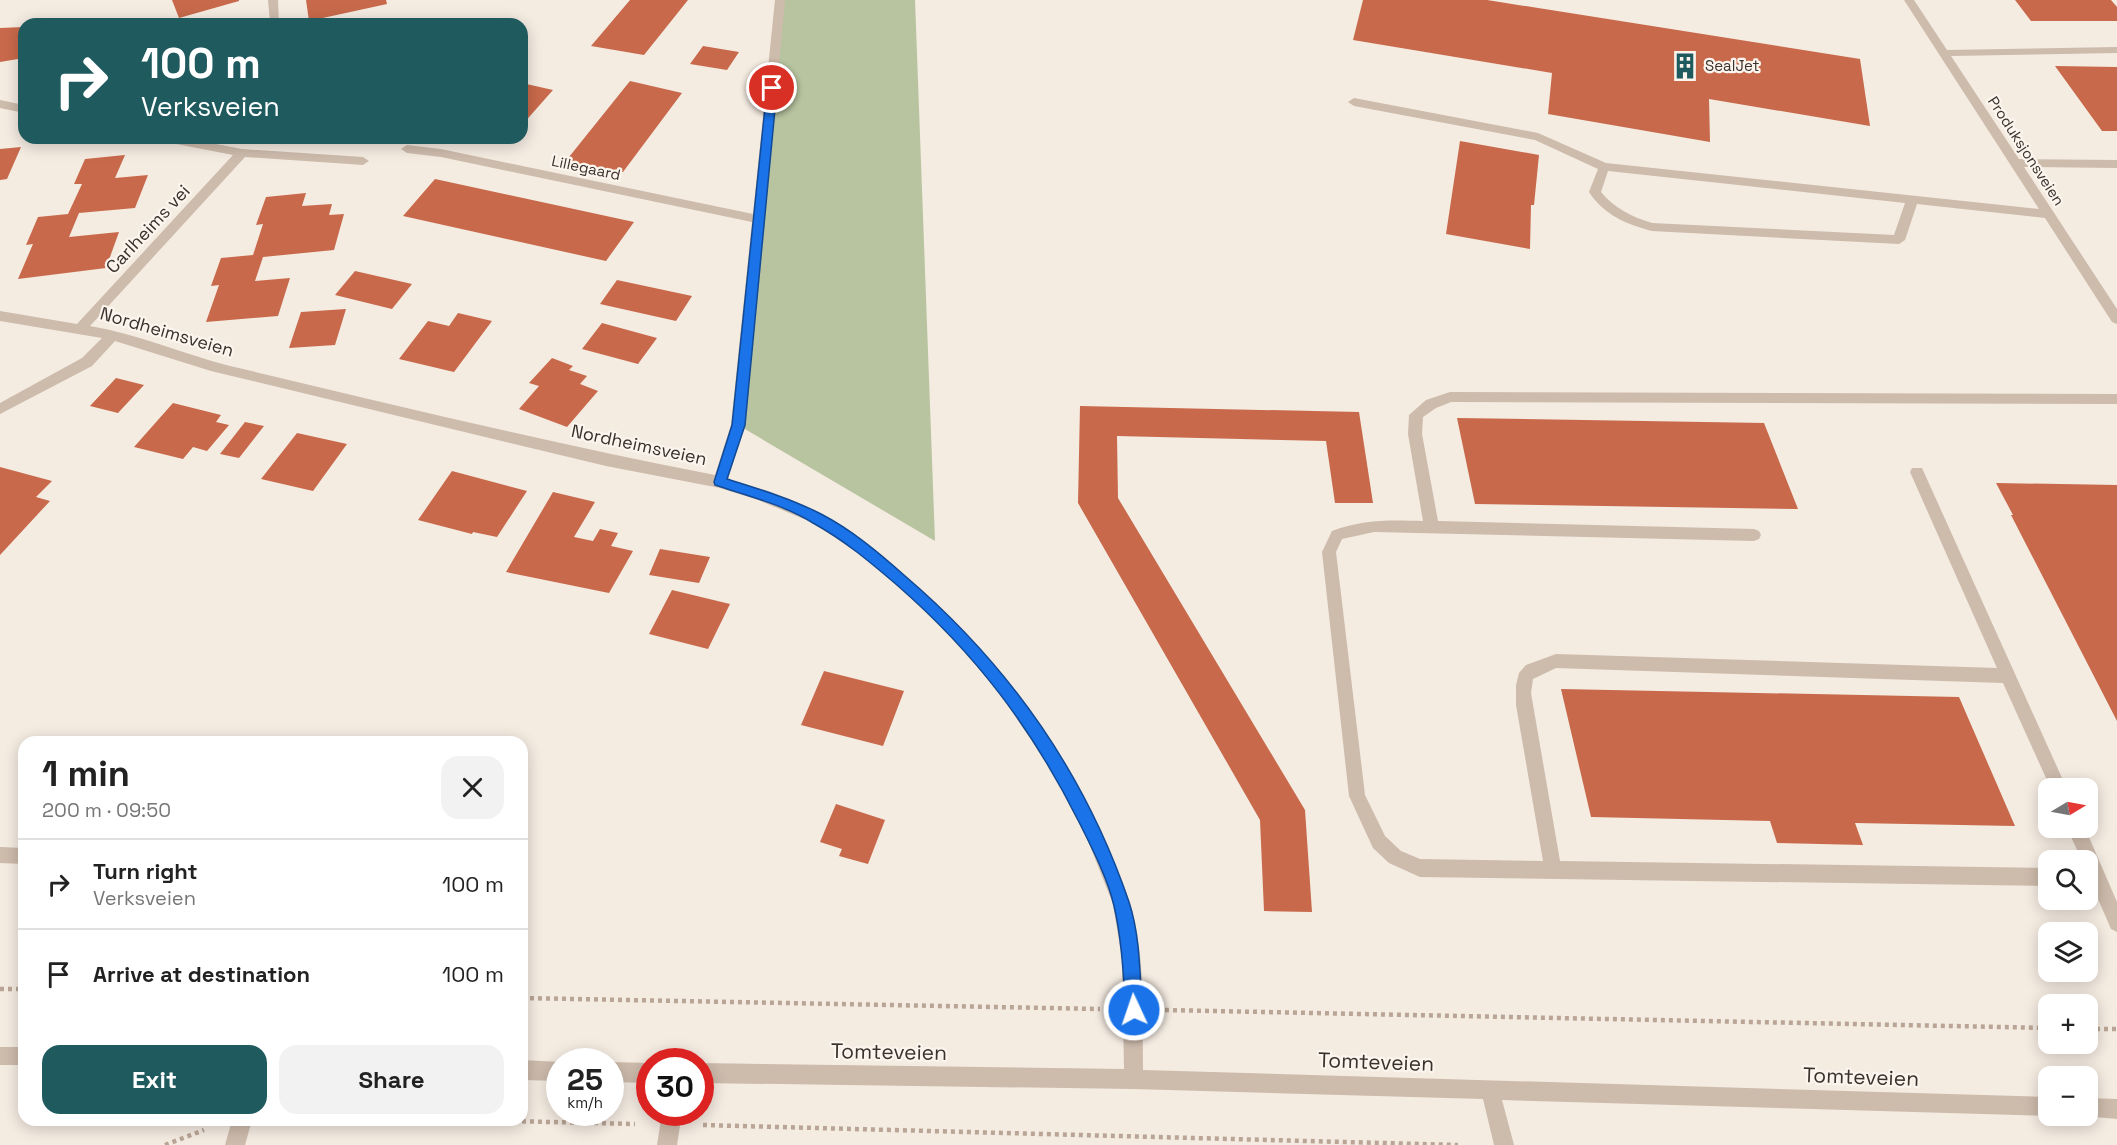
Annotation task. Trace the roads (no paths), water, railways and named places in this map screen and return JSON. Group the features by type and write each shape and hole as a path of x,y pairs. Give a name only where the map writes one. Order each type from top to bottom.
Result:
{"street":[{"path":"273,0 275,18"},
{"path":"720,482 738,425 780,0"},
{"name":"Produksjonsveien","path":"1910,0 2117,319"},
{"path":"1944,53 2117,50"},
{"path":"1354,102 1538,137 1604,167 2049,214"},
{"path":"0,104 18,108"},
{"path":"196,144 242,153 363,160"},
{"name":"Lillegaard","path":"406,149 441,153 759,219"},
{"name":"Carlheims vei","path":"81,328 242,153"},
{"path":"2016,163 2117,164"},
{"path":"1604,167 1595,192 1605,206 1634,222 1652,227 1899,240 1912,201"},
{"name":"Nordheimsveien","path":"0,316 113,335 222,368 606,460 720,482 762,495 816,518 866,550 942,616 1002,683 1059,767 1095,837 1122,904 1131,959 1134,1079"},
{"path":"0,409 79,367 113,335"},
{"path":"1432,528 1415,434 1416,415 1431,404 1450,397 2117,399"},
{"path":"1917,472 2054,778"},
{"path":"1754,535 1374,526 1337,535 1329,552 1357,796 1378,842 1395,857 1420,868 2038,877"},
{"path":"1553,870 1524,705 1522,680 1530,669 1556,661 2010,676"},
{"path":"0,855 18,856"},
{"path":"2098,887 2117,923"},
{"path":"0,1056 18,1056"},
{"path":"528,1070 546,1071"},
{"name":"Tomteveien","path":"714,1073 1134,1079 2038,1107"},
{"path":"1490,1089 1504,1145"},
{"path":"2098,1108 2117,1109"},
{"path":"235,1145 240,1126"},
{"path":"667,1145 670,1126"}],"place":[{"name":"SealJet","path":"1685,66"}]}
